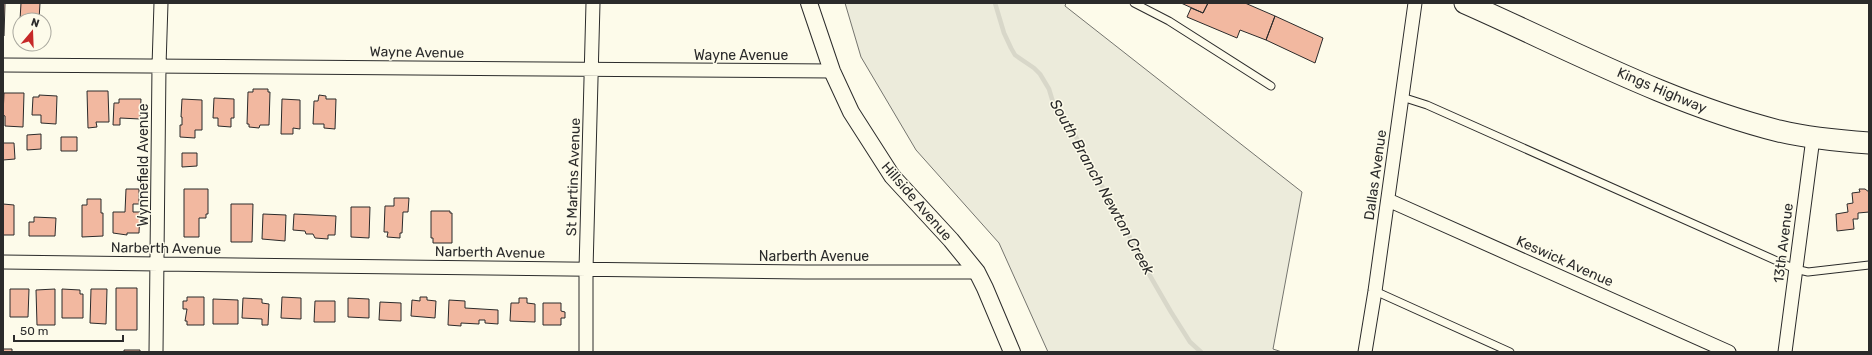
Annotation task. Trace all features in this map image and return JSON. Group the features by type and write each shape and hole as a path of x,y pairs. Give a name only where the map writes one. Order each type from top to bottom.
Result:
{"main road":[{"name":"Kings Highway","path":"1465,3 1619,72 1709,110 1779,131 1812,138 1869,143"}],"street":[{"name":"Wynnefield Avenue","path":"156,352 161,3"},
{"name":"St Martins Avenue","path":"586,352 586,270 593,70 593,3"},
{"name":"Hillside Avenue","path":"809,3 832,71 852,112 892,176 951,240 977,272 1012,352"},
{"name":"Dallas Avenue","path":"1365,352 1375,291 1415,3"},
{"name":"Wayne Avenue","path":"3,65 832,71"},
{"name":"13th Avenue","path":"1786,352 1812,138"},
{"name":"Keswick Avenue","path":"1388,200 1729,352"},
{"name":"Narberth Avenue","path":"3,262 586,270 977,272"}],"lane":[{"path":"1134,3 1169,21 1271,86"},
{"path":"1402,97 1427,105 1795,269 1808,272 1869,265"},
{"path":"1375,291 1510,352"}],"shaded area":[{"path":"845,3 1066,3 1065,6 1302,192 1273,349 1282,352 1048,352 999,243 916,150 861,57"}],"building":[{"path":"3,3 5,3 4,36 3,36"},
{"path":"21,3 40,3 39,12 20,12"},
{"path":"1181,3 1208,3 1203,13"},
{"path":"1208,3 1245,3 1275,16 1266,40 1240,30 1237,38 1187,17 1191,8 1203,13"},
{"path":"1275,16 1323,38 1315,63 1266,40"},
{"path":"253,89 268,89 268,92 270,92 269,125 260,125 259,128 249,127 249,124 247,124 248,92 253,92"},
{"path":"87,91 108,91 109,122 96,122 97,127 88,128"},
{"path":"4,93 24,93 23,127 5,126 5,116 3,115"},
{"path":"39,95 57,96 56,124 41,123 41,115 32,115 33,97 39,97"},
{"path":"319,95 326,96 326,99 336,99 335,129 324,128 324,124 313,124 314,101 318,101"},
{"path":"214,98 234,99 234,118 231,118 231,127 218,126 218,118 213,118"},
{"path":"119,99 141,99 140,119 120,118 120,125 113,125 114,103 119,103"},
{"path":"182,99 202,100 202,130 195,130 195,138 180,137 180,125 182,125"},
{"path":"282,99 300,100 300,129 293,128 293,134 281,134"},
{"path":"41,134 41,149 27,150 27,135"},
{"path":"61,137 77,137 77,151 61,151"},
{"path":"3,143 14,143 15,159 3,160"},
{"path":"182,153 197,153 197,166 182,167"},
{"path":"126,189 139,189 139,204 133,204 133,212 140,212 139,233 127,233 127,235 113,233 113,212 125,212"},
{"path":"184,189 208,189 208,214 206,214 206,218 199,218 199,237 184,237"},
{"path":"1859,189 1865,189 1869,192 1869,212 1858,213 1858,219 1853,219 1854,229 1837,231 1836,214 1848,212 1847,204 1853,203 1852,193 1860,192"},
{"path":"394,198 409,198 408,212 403,212 402,233 400,233 400,238 387,237 388,232 384,232 385,206 394,206"},
{"path":"87,199 101,199 101,213 103,213 103,236 82,237 82,205 87,205"},
{"path":"3,204 14,205 14,235 3,235"},
{"path":"231,204 253,204 252,242 231,242"},
{"path":"351,207 370,207 369,238 351,237"},
{"path":"431,211 450,211 450,213 452,213 452,243 433,243 433,238 431,238"},
{"path":"263,214 286,215 285,241 262,239"},
{"path":"294,214 336,216 335,235 328,235 328,239 315,238 313,234 306,234 305,231 293,230"},
{"path":"34,217 56,218 55,236 29,236 29,222 34,222"},
{"path":"116,288 137,288 137,330 116,330"},
{"path":"10,289 29,289 28,317 10,317"},
{"path":"55,289 55,325 37,325 36,290"},
{"path":"62,289 80,290 80,294 83,294 83,318 62,318"},
{"path":"91,289 107,289 106,324 90,323"},
{"path":"187,297 204,297 204,325 187,325 187,321 185,321 187,309 183,309 183,301 187,301"},
{"path":"282,297 301,298 301,319 281,318"},
{"path":"420,297 427,297 427,300 436,301 435,318 411,316 412,300 420,301"},
{"path":"243,298 262,299 262,303 269,304 268,325 262,325 262,319 242,318"},
{"path":"348,298 369,299 369,318 348,317"},
{"path":"519,298 527,298 527,303 535,304 535,322 510,321 511,303 519,303"},
{"path":"213,299 238,300 238,324 213,324"},
{"path":"449,300 465,301 465,308 498,310 498,324 485,323 485,320 479,320 479,324 461,323 461,326 448,325"},
{"path":"315,301 335,301 335,322 314,322"},
{"path":"380,302 401,303 401,321 379,320"},
{"path":"543,303 561,303 561,311 565,312 565,318 561,318 561,325 543,325"},
{"path":"3,349 12,349 12,352 3,352"},
{"path":"124,350 140,350 140,352 124,352"}],"waterway":[{"name":"South Branch Newton Creek","path":"995,3 1004,33 1015,55 1040,74 1049,89 1055,109 1075,135 1120,217 1142,262 1190,342 1201,352"}]}
